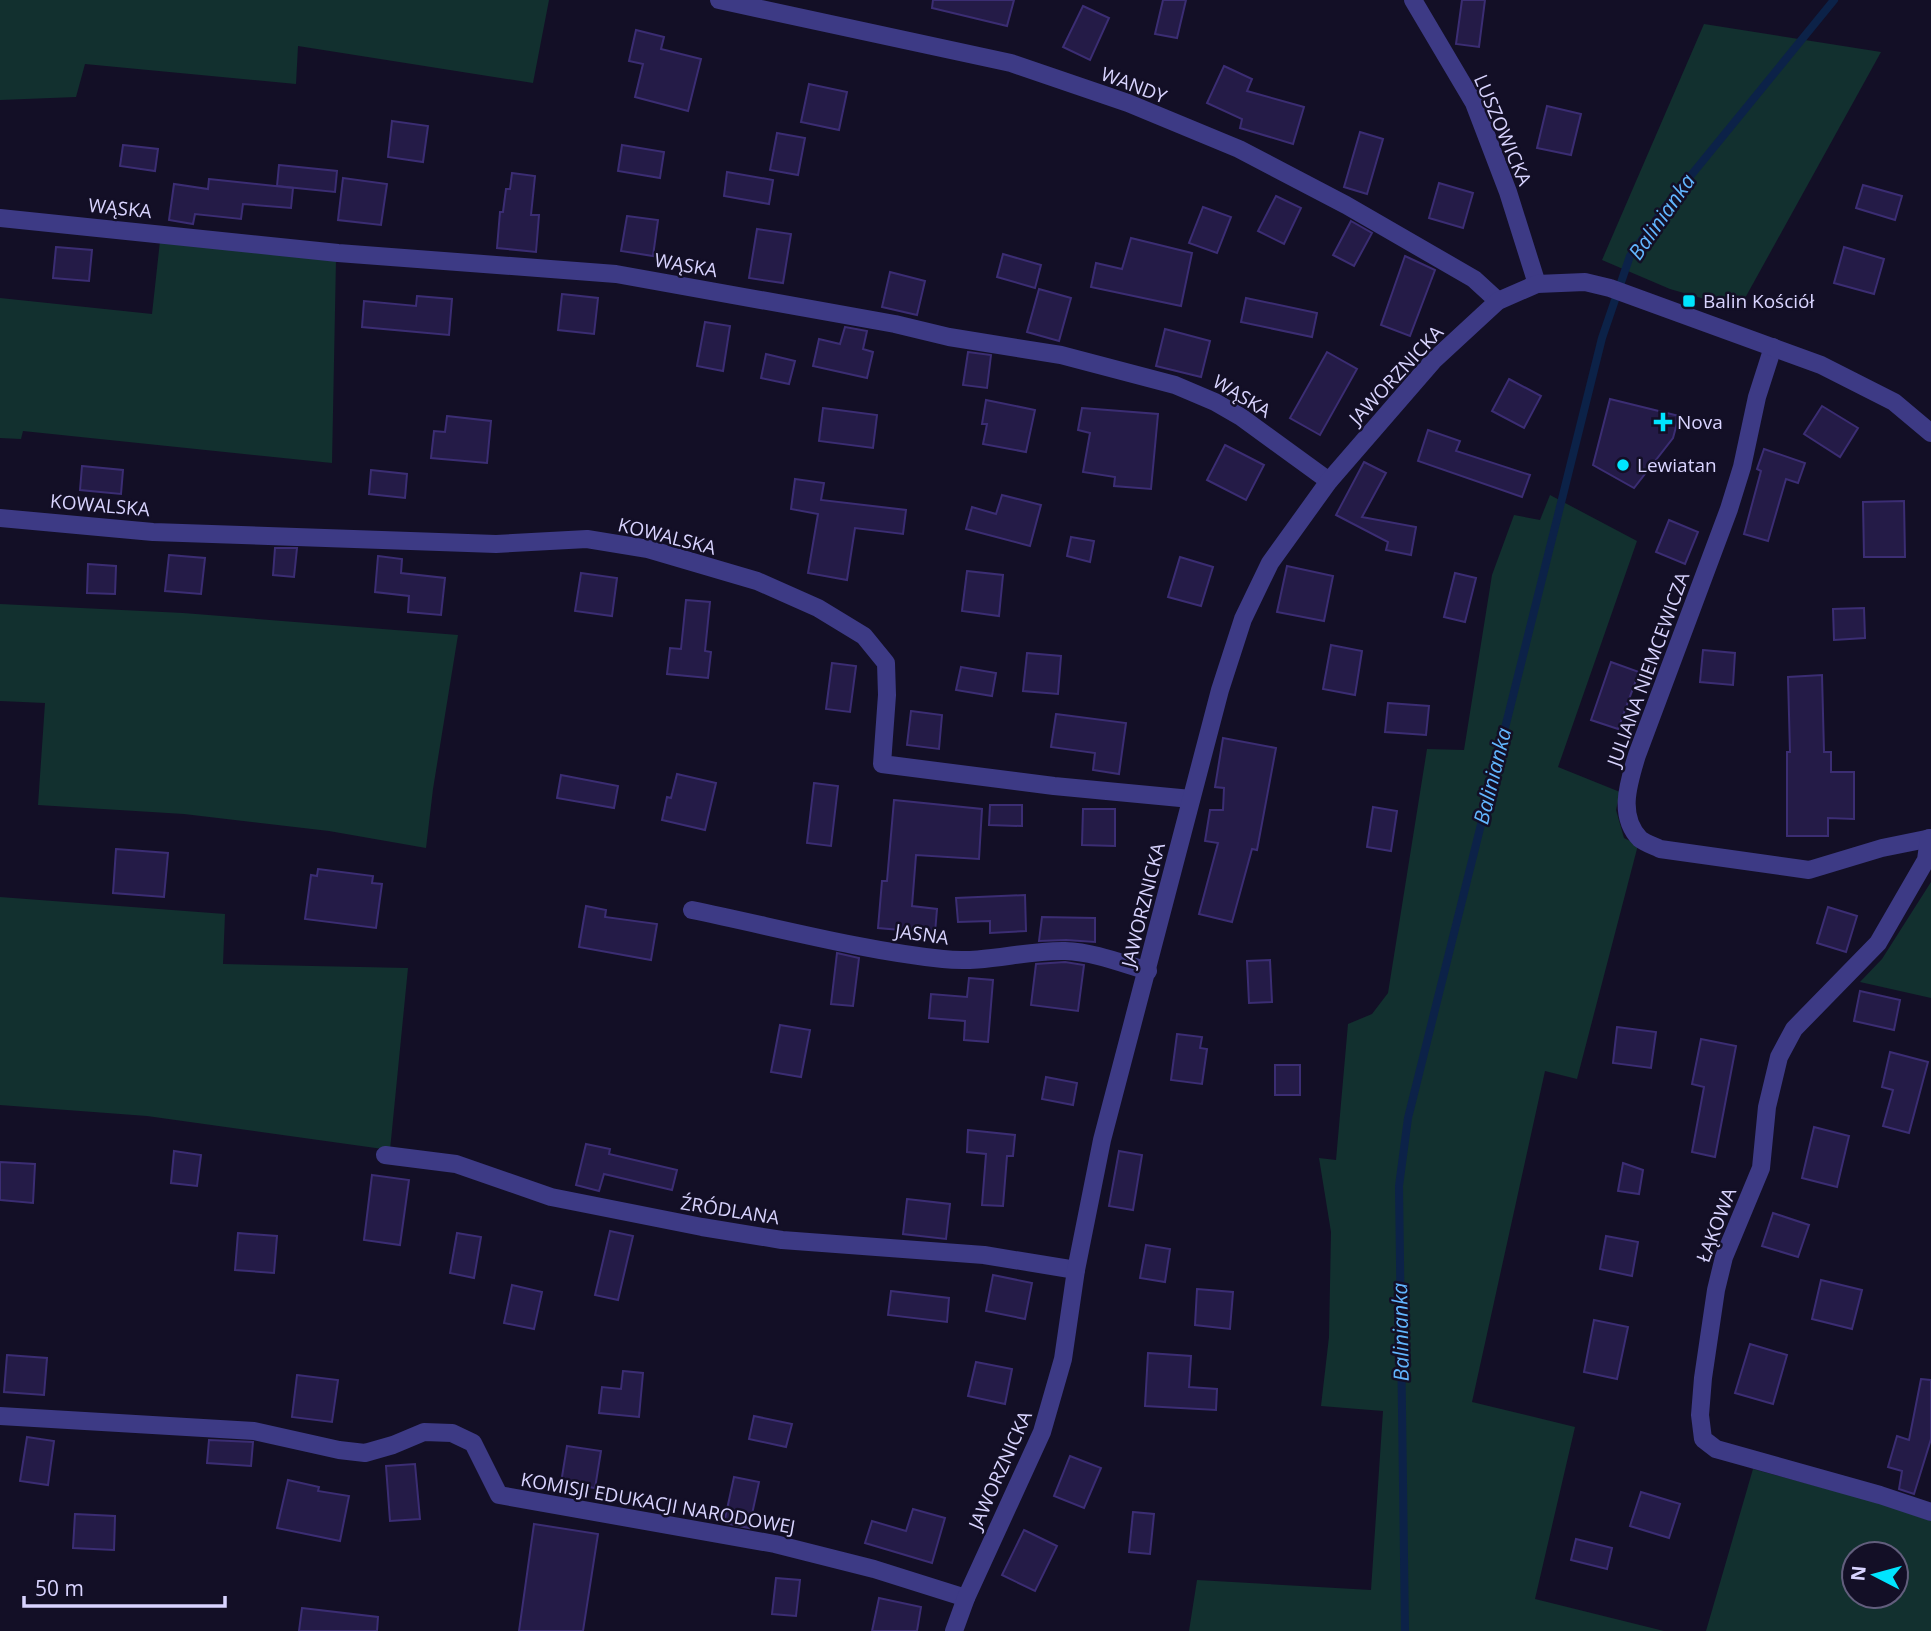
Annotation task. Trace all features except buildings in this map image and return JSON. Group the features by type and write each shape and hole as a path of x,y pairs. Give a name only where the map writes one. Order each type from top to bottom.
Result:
{"street":[{"name":"WANDY","path":"719,0 1011,63 1128,103 1239,149 1346,205 1474,279 1498,301"},
{"name":"LUSZOWICKA","path":"1413,0 1474,103 1508,192 1537,284"},
{"name":"WĄSKA","path":"0,218 338,253 617,274 895,324 949,337 1061,355 1175,384 1215,402 1241,417 1329,481"},
{"path":"1537,284 1584,282 1610,288 1821,365 1894,402 1931,433"},
{"name":"JAWORZNICKA","path":"954,1631 965,1598 1042,1432 1063,1359 1076,1270 1102,1140 1220,690 1243,619 1270,563 1329,481 1433,361 1498,301 1537,284"},
{"name":"JULIANA NIEMCEWICZA","path":"1773,347 1756,397 1742,467 1729,509 1637,755 1627,790 1626,807 1630,822 1641,840 1660,849 1809,870 1882,848 1930,838"},
{"name":"KOWALSKA","path":"0,518 153,531 496,544 587,538 648,550 757,581 818,608 864,636 886,663 887,705 882,764 1054,786 1191,799"},
{"name":"ŁĄKOWA","path":"1930,838 1926,860 1878,943 1794,1029 1779,1057 1767,1107 1761,1168 1724,1257 1716,1290 1709,1327 1700,1415 1703,1438 1716,1449 1868,1491 1931,1512"},
{"name":"JASNA","path":"692,909 886,950 944,959 980,961 1065,951 1100,956 1148,971"},
{"name":"ŹRÓDLANA","path":"385,1156 456,1164 551,1197 702,1227 782,1240 984,1255 1076,1270"},
{"name":"KOMISJI EDUKACJI NARODOWEJ","path":"0,1416 254,1431 339,1450 365,1453 424,1432 452,1433 473,1443 499,1495 775,1544 874,1569 965,1598"}],"green space":[{"path":"0,0 549,0 533,83 298,46 296,84 85,64 76,97 0,100"},
{"path":"1704,24 1881,52 1739,309 1670,289 1602,260"},
{"path":"160,241 336,259 332,463 23,431 21,439 0,438 0,298 152,314"},
{"path":"1550,495 1637,541 1558,767 1620,792 1616,810 1624,838 1638,845 1577,1079 1545,1071 1472,1402 1575,1427 1535,1599 1664,1631 1189,1631 1197,1580 1371,1590 1383,1411 1321,1406 1329,1337 1331,1232 1319,1158 1336,1160 1348,1024 1372,1014 1388,993 1427,749 1464,750 1492,575 1514,515 1540,520"},
{"path":"0,604 183,613 458,635 426,848 329,831 184,814 38,805 45,703 0,701"},
{"path":"1931,882 1931,998 1860,982 1882,959"},
{"path":"0,897 225,914 223,964 408,968 390,1150 147,1116 0,1105"},
{"path":"1753,1469 1879,1503 1931,1521 1931,1631 1706,1631"}],"waterway":[{"name":"Balinianka","path":"1405,1631 1399,1186 1408,1118 1602,338 1630,256 1666,206 1834,0"}],"place":[{"name":"Balin Kościół","path":"1689,301"},
{"name":"Nova","path":"1663,422"},
{"name":"Lewiatan","path":"1623,465"}]}
